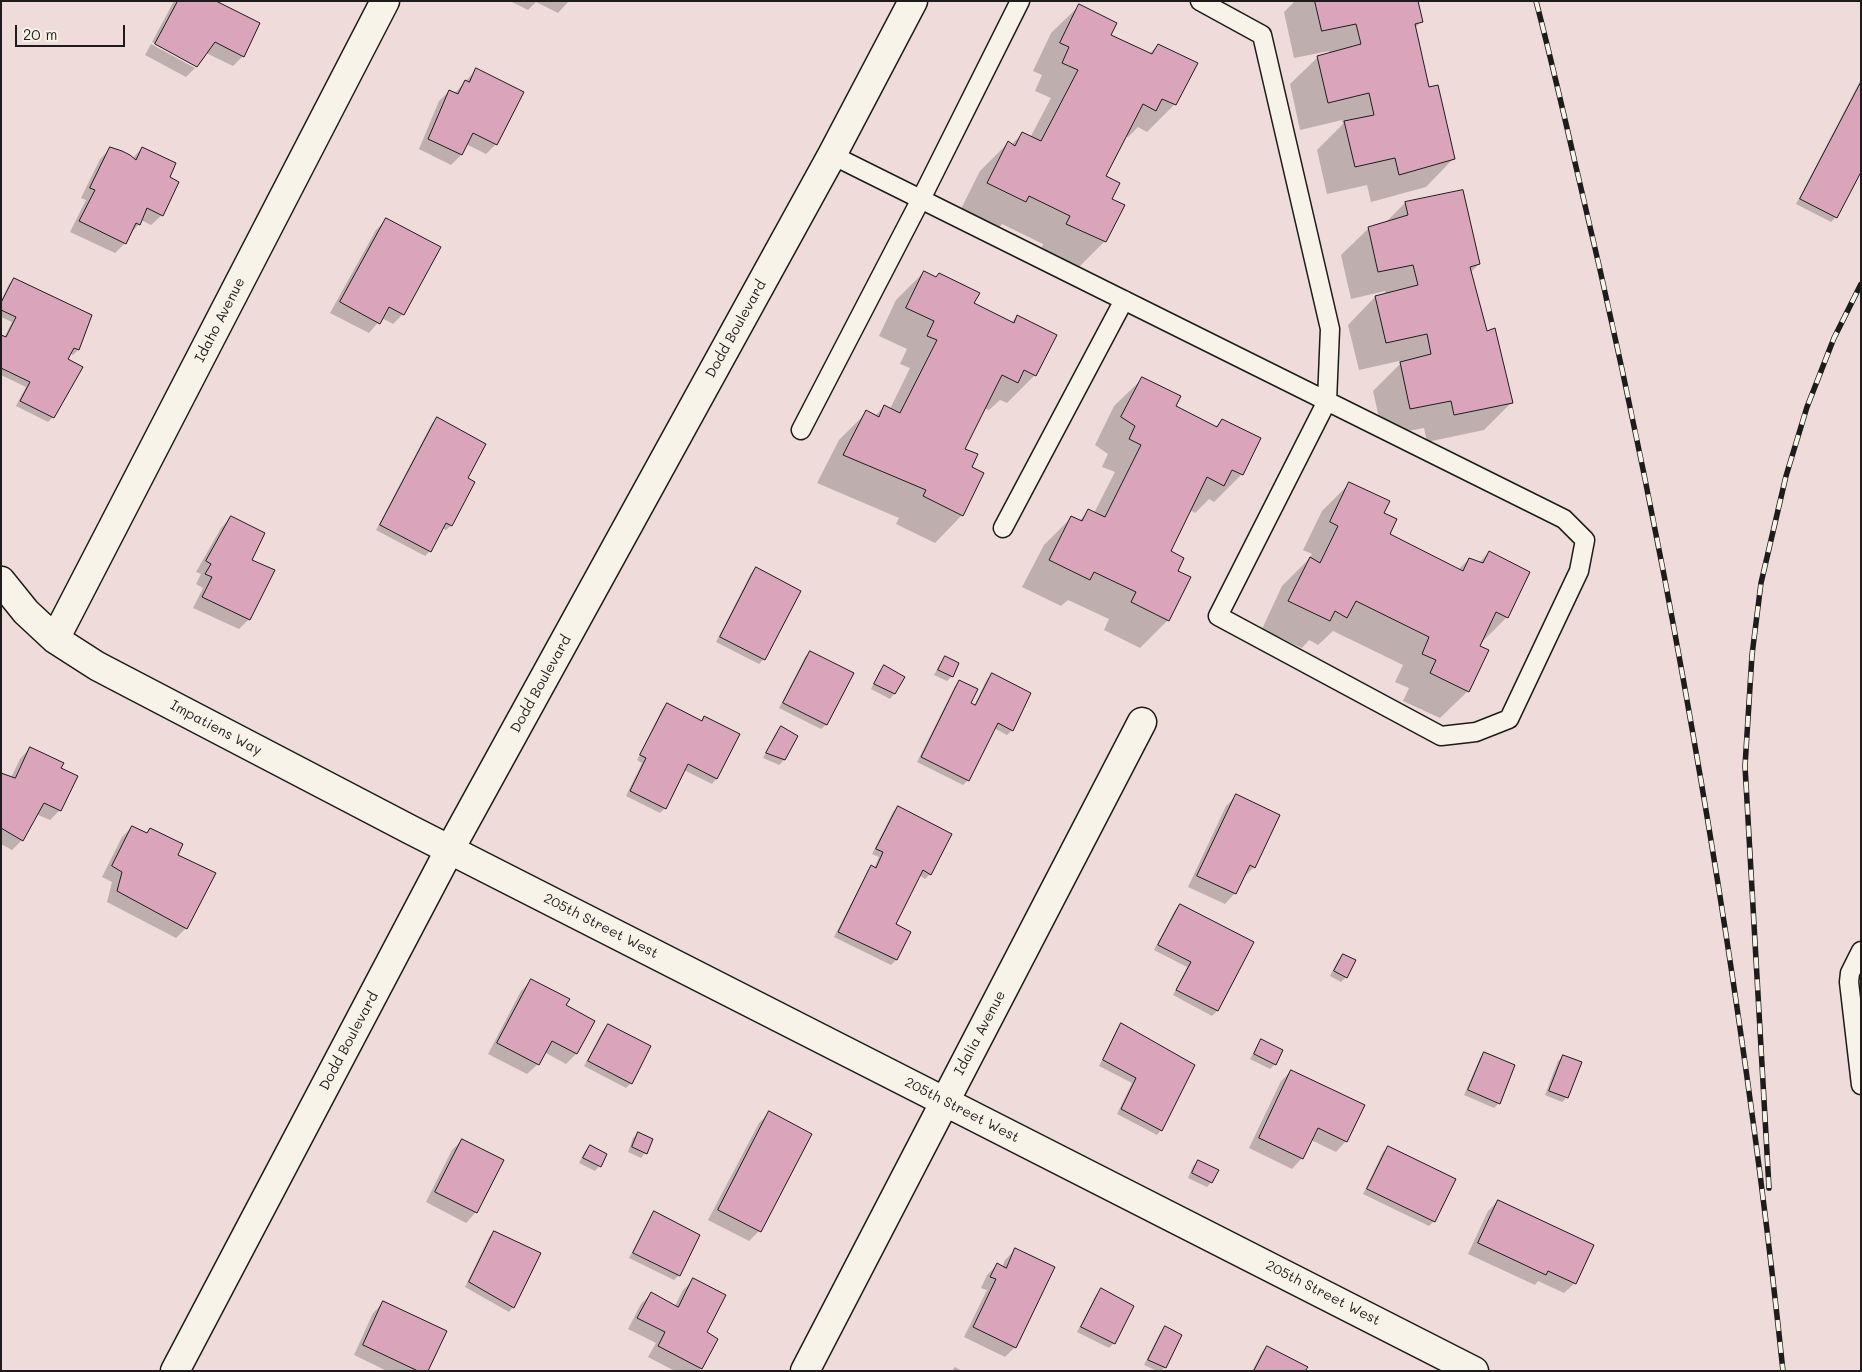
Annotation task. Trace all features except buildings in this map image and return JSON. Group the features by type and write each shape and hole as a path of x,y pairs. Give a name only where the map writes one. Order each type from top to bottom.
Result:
{"street":[{"name":"Idaho Avenue","path":"55,639 385,1"},
{"name":"Dodd Boulevard","path":"175,1371 450,849 832,155 913,1"},
{"name":"Impatiens Way","path":"1,581 26,612 55,639 97,666 410,830 450,849"},
{"name":"Idalia Avenue","path":"805,1371 1142,722"},
{"name":"205th Street West","path":"450,849 944,1101 1432,1361 1474,1371"}],"lane":[{"path":"801,430 921,199 1020,1"},
{"path":"832,155 921,199 1327,401 1564,519 1585,540 1579,571 1508,718 1476,732 1441,736 1218,616 1327,401 1330,329 1262,35 1200,1"},
{"path":"1003,528 1124,300"},
{"path":"1861,951 1850,973 1849,982 1861,1085"}],"railway":[{"path":"1536,1 1589,221 1623,373 1654,524 1700,773 1732,972 1760,1171 1783,1371"},
{"path":"1769,1188 1745,766 1752,655 1761,583 1786,476 1807,407 1834,338 1861,284"}]}
